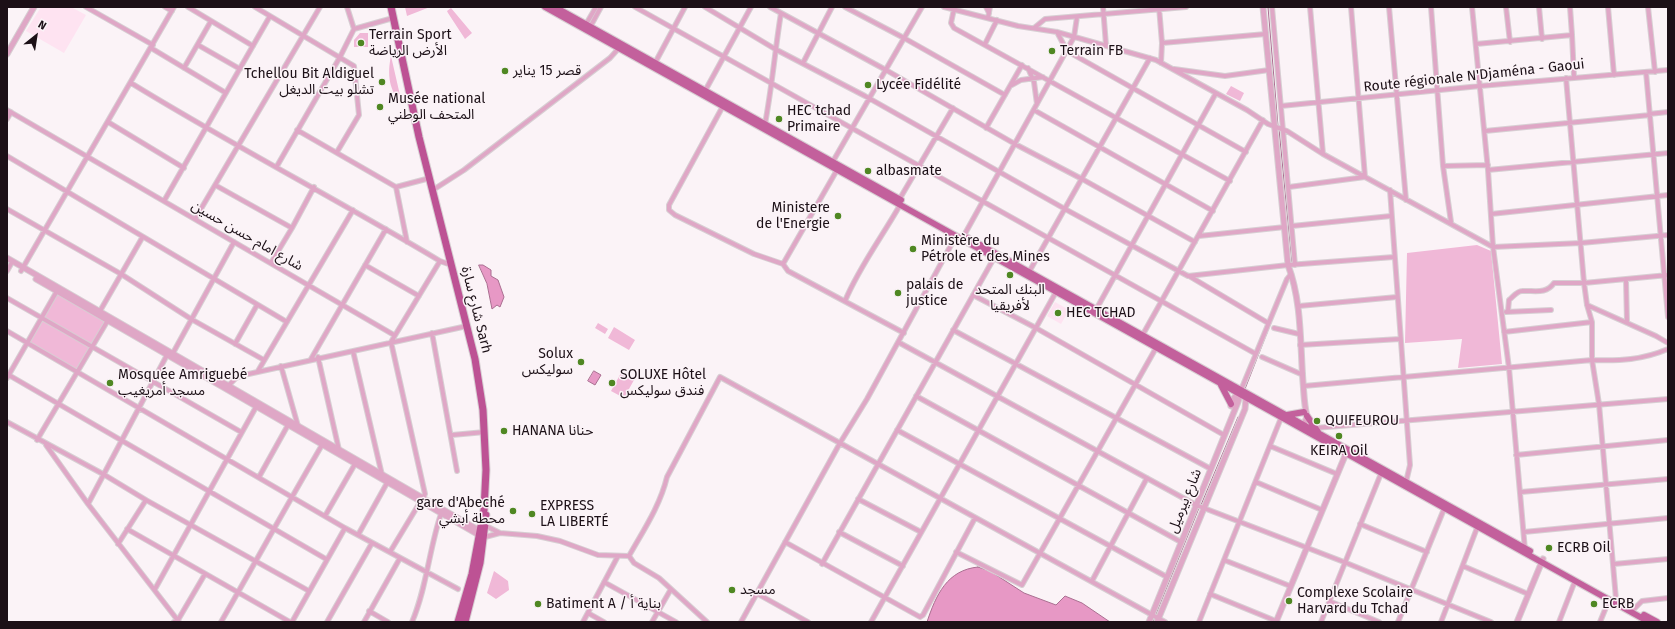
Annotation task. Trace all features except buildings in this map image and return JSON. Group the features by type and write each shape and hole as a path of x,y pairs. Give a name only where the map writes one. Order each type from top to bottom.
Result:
{"highway":[{"name":"شارع سارة Sarh","path":"391,7 430,178 467,326 478,377 485,432 485,501 474,593 465,622"},
{"name":"شارع سارة Sarh","path":"395,7 481,377 488,449 486,526 481,534 472,574 458,622"}],"main road":[{"path":"545,7 587,27 655,63 766,124 832,164 837,170 900,202"},
{"path":"555,7 619,48 900,202 994,258 1142,337 1347,451 1478,528 1525,551"},
{"path":"961,237 1097,308 1142,337 1156,348 1220,384 1239,392 1246,401 1284,416 1306,412 1317,431"},
{"path":"1220,384 1231,404"},
{"path":"1300,426 1317,431 1347,451"},
{"path":"1382,471 1406,482 1525,551 1657,622"},
{"path":"1543,561 1575,581 1648,622"}],"street":[{"path":"7,47 30,7"},
{"path":"7,54 34,7"},
{"path":"86,7 152,46 226,94"},
{"path":"22,269 173,9 165,7"},
{"path":"188,7 253,46"},
{"path":"255,7 354,66 359,116 337,152"},
{"path":"195,219 320,7"},
{"path":"277,166 340,57 354,28 347,7"},
{"path":"587,27 596,7"},
{"path":"587,27 600,7"},
{"path":"635,7 1256,354"},
{"path":"655,63 673,28 686,7"},
{"path":"705,7 775,49 869,98 1131,246 1188,276 1268,323"},
{"path":"705,91 751,7"},
{"path":"770,7 886,70 986,128 1195,242"},
{"path":"803,63 832,7"},
{"path":"845,7 904,38 1005,95"},
{"path":"832,164 922,7"},
{"path":"944,7 997,20 1057,32 1074,38 1106,45 1150,58 1172,68 1275,127 1283,129 1323,154 1406,200 1451,222 1493,247 1581,243 1668,235"},
{"path":"986,7 989,13"},
{"path":"988,18 990,7"},
{"path":"1103,7 1106,45"},
{"path":"1034,28 1045,19 1103,15 1160,8 1186,7"},
{"path":"1264,7 1288,265 1298,306 1306,412 1300,426"},
{"path":"1272,7 1295,265"},
{"path":"1310,7 1323,154"},
{"path":"1350,7 1365,177"},
{"path":"1389,7 1406,200"},
{"path":"1431,7 1444,166 1451,222"},
{"path":"1472,7 1485,130 1493,247 1509,368 1525,551"},
{"path":"1506,7 1510,42"},
{"path":"1539,7 1542,39"},
{"path":"1570,7 1574,77"},
{"path":"1608,7 1614,74"},
{"path":"1648,7 1655,72"},
{"path":"1160,8 1162,43 1161,63"},
{"path":"954,9 951,22 953,27 1230,181"},
{"path":"766,124 773,85 775,49 780,13"},
{"path":"164,201 270,16"},
{"path":"741,622 840,442 867,399 898,342 983,201 1067,51 1074,38 1077,17"},
{"path":"354,28 393,18"},
{"path":"985,44 997,20"},
{"path":"184,68 211,21"},
{"path":"1057,32 1067,51 1246,152"},
{"path":"1162,43 1266,34"},
{"path":"1476,44 1572,35"},
{"path":"198,45 240,69"},
{"path":"436,188 464,170 610,58 619,48"},
{"path":"1030,272 1150,58"},
{"path":"986,128 1022,65"},
{"path":"1028,68 1032,78 1037,104"},
{"path":"1172,68 1225,76 1269,70"},
{"name":"Route régionale N'Djaména - Gaoui","path":"1281,106 1574,77 1668,70"},
{"path":"1646,72 1667,275 1668,316"},
{"path":"1009,88 1021,80 1044,77"},
{"path":"1566,78 1574,163 1575,204 1581,243 1587,305 1592,322 1592,360 1598,404 1614,564 1616,599"},
{"path":"131,83 206,128 277,166 451,266"},
{"path":"1097,308 1216,93"},
{"path":"724,106 669,205 669,210 675,215 741,247 783,264 788,271 904,333"},
{"path":"845,301 862,267 884,235 900,202 953,108"},
{"path":"1034,110 1213,211"},
{"path":"7,119 9,111"},
{"name":"شارع امام حسن حسين","path":"9,111 394,335"},
{"path":"1485,130 1668,112"},
{"path":"1142,337 1263,120"},
{"path":"108,122 184,168"},
{"path":"297,130 396,187 430,178"},
{"path":"1488,170 1668,153"},
{"path":"7,156 142,238 287,322"},
{"path":"1444,166 1488,165"},
{"path":"783,264 837,170"},
{"path":"1289,187 1365,177"},
{"path":"215,185 292,228"},
{"path":"271,263 314,187"},
{"path":"396,187 407,242"},
{"path":"1390,190 1410,465 1406,482"},
{"path":"1491,214 1668,195"},
{"path":"7,209 120,274 191,319 264,360"},
{"path":"258,371 352,210"},
{"path":"1292,226 1391,216"},
{"path":"1199,236 1285,227"},
{"path":"311,359 386,229"},
{"path":"100,311 142,238"},
{"path":"88,504 153,381 191,319 234,242"},
{"path":"1188,276 1288,265 1394,257"},
{"path":"7,258 57,291 170,354"},
{"path":"822,564 994,258"},
{"path":"390,552 422,500 425,491 391,342 440,261"},
{"path":"7,271 9,263 100,311 288,426 387,483 422,500 441,514 481,534 500,533 537,536 598,555 629,556"},
{"path":"365,265 419,296"},
{"path":"1231,404 1239,392 1287,279 1291,274"},
{"path":"1508,312 1509,300 1522,291 1537,293 1553,286 1554,283 1584,283 1667,275"},
{"path":"1626,278 1627,323"},
{"path":"57,291 8,376 326,559"},
{"path":"871,622 1056,292"},
{"path":"973,295 1036,328 1224,435"},
{"path":"1298,306 1397,297"},
{"path":"7,298 241,432"},
{"path":"235,344 257,305"},
{"path":"1587,305 1668,343"},
{"path":"1501,313 1551,310"},
{"path":"37,440 108,320"},
{"path":"1504,332 1592,322"},
{"path":"227,388 236,378 258,371 467,326"},
{"path":"1274,328 1299,334"},
{"path":"953,330 1211,469"},
{"path":"7,331 345,528 427,574 458,589"},
{"path":"432,333 452,435 457,471"},
{"path":"1300,345 1400,339"},
{"path":"898,342 999,395 1098,452 1200,506 1412,589 1491,622"},
{"path":"956,552 1022,585 1156,348"},
{"path":"1304,386 1592,360 1616,361 1649,357 1668,349"},
{"path":"353,351 383,476"},
{"path":"318,357 339,450"},
{"path":"1262,357 1303,375"},
{"path":"282,366 298,426"},
{"path":"629,556 654,513 663,493 667,477 720,377 840,442 1040,554 1092,581 1155,618 1166,622"},
{"path":"227,388 298,426 481,534"},
{"path":"1232,415 1238,402 1239,392"},
{"path":"916,396 1181,542"},
{"path":"1317,431 1406,420 1668,399"},
{"path":"1238,402 1246,401"},
{"name":"شارع بيرميل","path":"1149,622 1155,618 1200,506 1246,401"},
{"name":"شارع بيرميل","path":"1155,618 1167,578 1181,542 1200,506 1211,469 1232,415 1231,404"},
{"path":"155,589 172,555 256,407"},
{"path":"1199,622 1270,446 1284,416"},
{"path":"7,422 37,440 103,474 189,525 309,591"},
{"path":"259,477 288,426"},
{"path":"897,430 1167,578"},
{"path":"452,435 485,432"},
{"path":"1516,455 1668,440"},
{"path":"45,444 118,544 155,589 177,621 205,574"},
{"path":"221,622 256,562 273,528 322,445"},
{"path":"1270,446 1337,474"},
{"path":"1210,594 1276,621 1347,451"},
{"path":"325,516 355,464"},
{"path":"1321,622 1382,471"},
{"path":"1092,581 1147,478"},
{"path":"1521,492 1668,478"},
{"path":"1256,482 1322,510"},
{"path":"358,535 387,483"},
{"path":"858,499 921,532"},
{"path":"118,544 146,500"},
{"path":"1398,622 1444,509"},
{"path":"412,622 427,574 434,538 441,514"},
{"path":"785,542 822,564 920,617 975,518"},
{"path":"1524,532 1668,518"},
{"path":"1360,524 1427,552"},
{"path":"486,526 500,533"},
{"path":"127,530 291,622 345,528"},
{"path":"1441,622 1478,528"},
{"path":"839,532 902,566"},
{"path":"327,622 372,543"},
{"path":"583,622 618,556"},
{"path":"629,556 634,563 660,578 707,622"},
{"path":"364,622 400,558"},
{"path":"1614,564 1668,559"},
{"path":"1224,560 1290,586"},
{"path":"1517,622 1543,561"},
{"path":"1463,566 1528,594"},
{"path":"1559,622 1575,581"},
{"path":"604,582 676,622"},
{"path":"652,622 671,589"},
{"path":"756,593 808,622"},
{"path":"1634,609 1642,601 1668,598"},
{"path":"1600,622 1609,600"},
{"path":"1329,601 1379,622"},
{"path":"370,612 388,622"},
{"path":"588,613 604,622"}],"shaded area":[{"path":"41,7 71,7 86,15 64,53 26,31"},
{"path":"405,7 430,7 407,16"},
{"path":"451,8 472,33 465,39 447,11"},
{"name":"Terrain Sport الأرض الرياضة","path":"360,33 368,33 368,47 354,47 354,40"},
{"path":"391,56 402,104 394,94 390,82 389,69"},
{"path":"1231,86 1244,93 1240,101 1226,94"},
{"path":"1477,245 1491,251 1502,364 1458,368 1462,339 1405,343 1407,253"},
{"path":"479,265 483,265 491,270 491,276 498,280 504,297 500,307 497,305 492,309 487,284"},
{"path":"57,291 108,320 78,372 27,343"},
{"name":"HEC TCHAD","path":"1055,302 1069,310 1061,324 1047,316"},
{"path":"598,323 608,329 605,334 595,328"},
{"path":"614,327 635,340 629,350 608,338"},
{"path":"594,371 601,375 595,385 588,381"},
{"path":"621,373 634,380 624,398 611,391"},
{"path":"978,567 990,571 1024,593 1056,605 1065,596 1082,603 1110,622 927,622 934,602 944,586 958,573 967,569"},
{"path":"494,571 508,581 509,590 496,599 487,593"}],"waterway":[{"path":"1268,7 1278,126"},
{"path":"1279,129 1292,263"},
{"path":"1245,389 1272,320"},
{"path":"1201,505 1238,417"},
{"path":"1156,614 1199,508"},
{"path":"1153,622 1155,617"}],"place":[{"name":"Terrain Sport الأرض الرياضة","path":"361,43"},
{"name":"Terrain FB","path":"1052,51"},
{"name":"قصر 15 يناير","path":"505,71"},
{"name":"Tchellou Bit Aldiguel تشلو بيت الديغل","path":"382,82"},
{"name":"Lycée Fidélité","path":"868,85"},
{"name":"Musée national المتحف الوطني","path":"380,107"},
{"name":"HEC tchad Primaire","path":"779,119"},
{"name":"albasmate","path":"868,171"},
{"name":"Ministere de l'Energie","path":"838,216"},
{"name":"Ministère du Pétrole et des Mines","path":"913,249"},
{"name":"البنك المتحد لأفريقيا","path":"1010,275"},
{"name":"palais de justice","path":"898,293"},
{"name":"HEC TCHAD","path":"1058,313"},
{"name":"Solux سوليكس","path":"581,362"},
{"name":"Mosquée Amriguebé مسجد أمريغيب","path":"110,383"},
{"name":"SOLUXE Hôtel فندق سوليكس","path":"612,383"},
{"name":"QUIFEUROU","path":"1317,421"},
{"name":"HANANA حنانا","path":"504,431"},
{"name":"KEIRA Oil","path":"1339,436"},
{"name":"gare d'Abeché محطة أبشي","path":"513,511"},
{"name":"EXPRESS LA LIBERTÉ","path":"532,514"},
{"name":"ECRB Oil","path":"1549,548"},
{"name":"مسجد","path":"732,590"},
{"name":"Complexe Scolaire Harvard du Tchad","path":"1289,601"},
{"name":"Batiment A / بناية أ","path":"538,604"},
{"name":"ECRB","path":"1594,604"}]}
